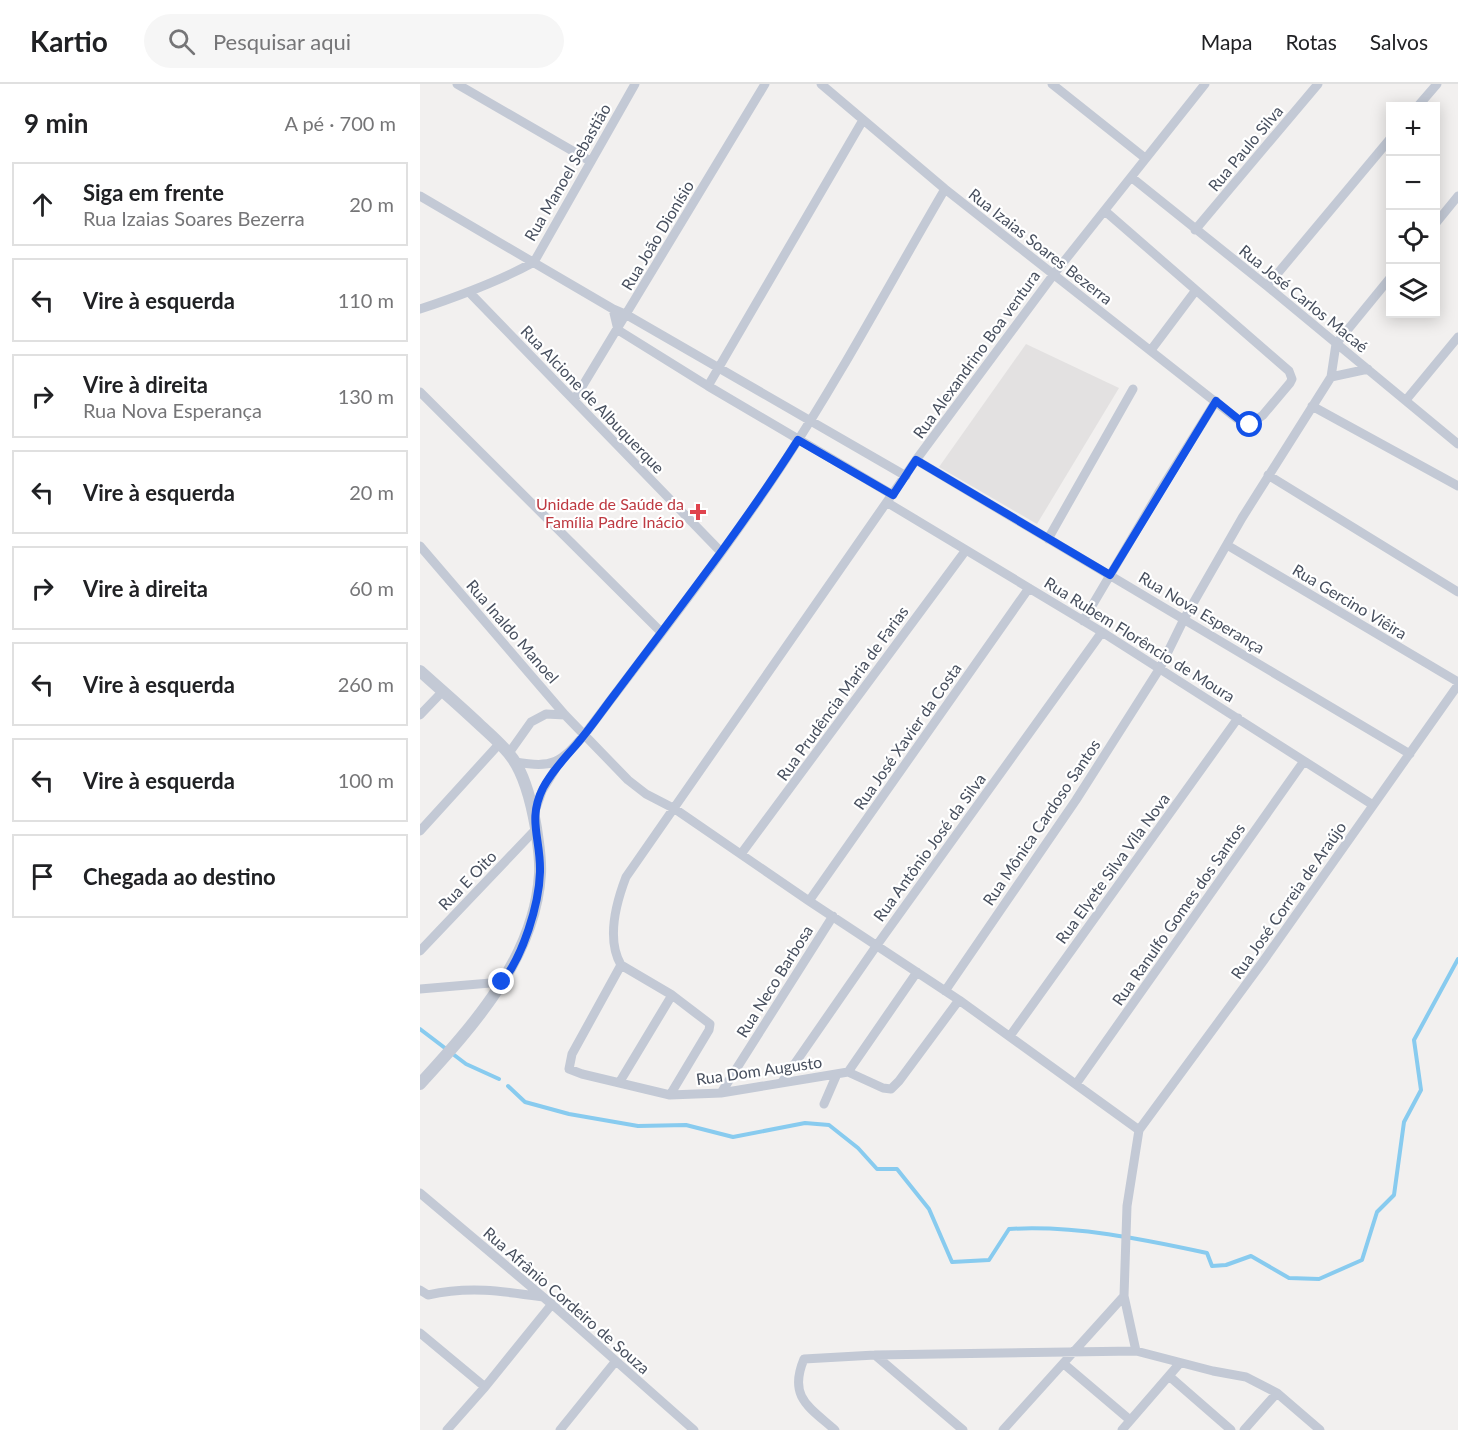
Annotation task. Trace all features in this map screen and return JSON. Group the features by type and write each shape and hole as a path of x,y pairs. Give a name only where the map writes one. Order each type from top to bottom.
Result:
{"street":[{"path":"457,84 590,161"},
{"name":"Rua Manoel Sebastião","path":"420,309 469,292 534,262 635,84"},
{"name":"Rua João Dionísio","path":"574,400 765,84"},
{"name":"Rua Izaias Soares Bezerra","path":"820,84 945,189 1248,426 1263,415 1290,383 1291,375 1285,366 1196,290"},
{"path":"1052,84 1145,158"},
{"name":"Rua Alexandrino Boa ventura","path":"621,965 616,956 615,919 618,898 626,877 916,460 1054,274 1205,84"},
{"name":"Rua Paulo Silva","path":"1195,230 1318,84"},
{"path":"1421,102 1437,84"},
{"path":"708,387 863,120"},
{"path":"1267,286 1386,145"},
{"name":"Rua José Carlos Macaé","path":"1131,177 1458,444"},
{"path":"534,815 542,791 561,760 585,734 720,552 811,421 945,189"},
{"path":"420,196 906,476"},
{"path":"1440,218 1458,196"},
{"path":"1105,211 1196,290 1151,350"},
{"path":"1368,369 1331,377 1336,344 1386,283"},
{"name":"Rua Alcione de Albuquerque","path":"469,292 720,552"},
{"path":"613,309 618,330"},
{"name":"Rua Rubem Florêncio de Moura","path":"618,330 798,440 966,550 1160,668 1374,805"},
{"path":"1406,400 1458,338"},
{"name":"Rua Mônica Cardoso Santos","path":"945,991 1076,800 1160,668 1184,619 1227,545 1331,377"},
{"path":"1048,539 1133,389"},
{"path":"420,392 661,632"},
{"path":"1083,621 1216,401"},
{"path":"1312,406 1458,486"},
{"name":"Rua Nova Esperança","path":"916,460 1410,754"},
{"path":"1268,476 1458,592"},
{"name":"Rua Gercino Viêira","path":"1227,545 1458,683"},
{"name":"Rua Inaldo Manoel","path":"420,546 565,715 628,780 646,794 675,809 959,1000 1139,1130"},
{"name":"Rua Prudência Maria de Farias","path":"741,854 966,550"},
{"name":"Rua José Xavier da Costa","path":"809,901 1029,588"},
{"name":"Rua Antônio José da Silva","path":"782,1082 1102,632"},
{"path":"420,671 500,743 512,758 526,787 534,815 540,873 536,903 522,945 502,982 470,1026 424,1080"},
{"name":"Rua José Correia de Araújo","path":"1139,1130 1264,960 1458,683"},
{"path":"420,715 443,691"},
{"path":"512,758 531,722 546,714 565,715"},
{"name":"Rua Elyete Silva Vila Nova","path":"1010,1036 1238,718"},
{"path":"420,831 500,743"},
{"path":"512,758 548,765 561,760"},
{"name":"Rua Ranulfo Gomes dos Santos","path":"1076,1084 1304,761"},
{"name":"Rua E Oito","path":"420,951 536,829"},
{"name":"Rua Neco Barbosa","path":"722,1093 833,916"},
{"path":"621,965 672,995 705,1018 711,1027 670,1095"},
{"name":"Rua Dom Augusto","path":"621,965 572,1054 569,1069 670,1095 722,1093 848,1072 883,1089 891,1089 959,1000"},
{"path":"848,1072 917,972"},
{"path":"420,989 502,982"},
{"path":"620,1083 672,995"},
{"path":"824,1104 837,1074"},
{"path":"1136,1351 1124,1296 1127,1206 1139,1130"},
{"name":"Rua Afrânio Cordeiro de Souza","path":"420,1193 552,1304 694,1430"},
{"path":"420,1290 428,1295 457,1290 488,1289 543,1297"},
{"path":"1004,1430 1124,1296"},
{"path":"447,1430 552,1304"},
{"path":"420,1334 484,1388"},
{"path":"835,1430 806,1403 800,1394 798,1378 804,1359 875,1355 1136,1351 1246,1377 1277,1393 1320,1430"},
{"path":"875,1355 963,1430"},
{"path":"560,1430 615,1362"},
{"path":"1122,1430 1180,1363"},
{"path":"1064,1364 1130,1420"},
{"path":"1169,1376 1231,1430"},
{"path":"1244,1430 1277,1393"},
{"path":"676,1430 684,1421"}],"shaded area":[{"path":"1026,344 1119,388 1037,524 939,467"}],"waterway":[{"path":"508,1086 525,1102 569,1114 638,1126 686,1125 733,1137 805,1123 829,1125 858,1148 877,1169 897,1169 929,1209 952,1262 989,1260 1009,1229 1059,1229 1133,1238 1207,1253 1212,1266 1226,1265 1251,1256 1289,1278 1319,1279 1362,1260 1377,1212 1394,1195 1404,1122 1421,1090 1414,1040 1458,959"},
{"path":"420,1029 466,1064 499,1079"}],"place":[{"name":"Unidade de Saúde da Família Padre Inácio","path":"698,512"}],"route":[{"path":"502,982 522,945 536,903 540,873 534,815 550,776 585,734 661,632 798,440 893,495 916,460 1110,575 1216,401 1242,422 1250,425"}]}
